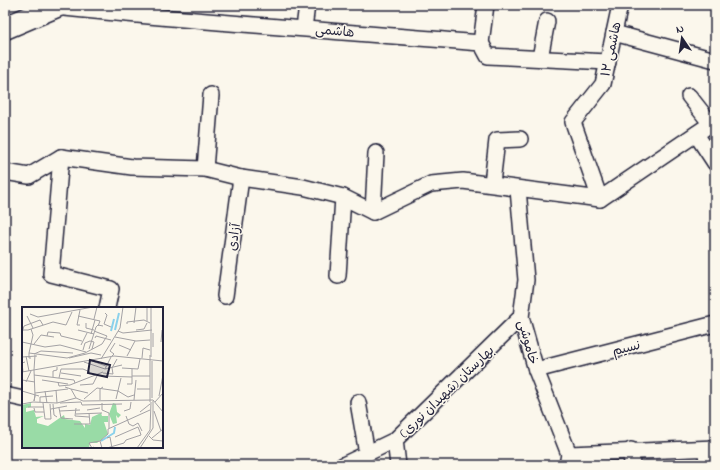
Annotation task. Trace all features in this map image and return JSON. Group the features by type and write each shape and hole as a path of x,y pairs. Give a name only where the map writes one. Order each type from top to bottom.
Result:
{"main road":[{"path":"5,28 57,6"}],"street":[{"path":"304,28 307,5"},
{"path":"486,5 482,43 488,56 608,62"},
{"name":"۱۲ هاشمی","path":"600,198 573,122 603,84 620,5"},
{"name":"هاشمی","path":"57,6 170,19 304,28 482,43"},
{"path":"540,58 547,21"},
{"path":"614,33 715,60"},
{"path":"206,169 211,96"},
{"path":"373,212 431,184 463,181 492,183 518,189 600,198 713,122 689,96"},
{"path":"696,134 715,163"},
{"path":"492,183 497,140 520,139"},
{"path":"373,212 376,153"},
{"path":"61,157 51,274 111,289 107,307"},
{"path":"5,172 29,176 61,157 132,168 206,169 241,178 303,187 343,197 373,212"},
{"name":"آزادی","path":"225,296 241,178"},
{"name":"خاموشی","path":"518,189 526,280 521,318 536,370 568,459"},
{"path":"338,276 343,197"},
{"name":"بهارستان (شهیدان نوری)","path":"343,465 395,440 521,318"},
{"name":"نسیم","path":"536,370 715,324"},
{"path":"5,395 22,399"},
{"path":"358,402 366,454"},
{"path":"395,440 398,465"},
{"path":"568,459 631,458 710,449 707,465"}]}
